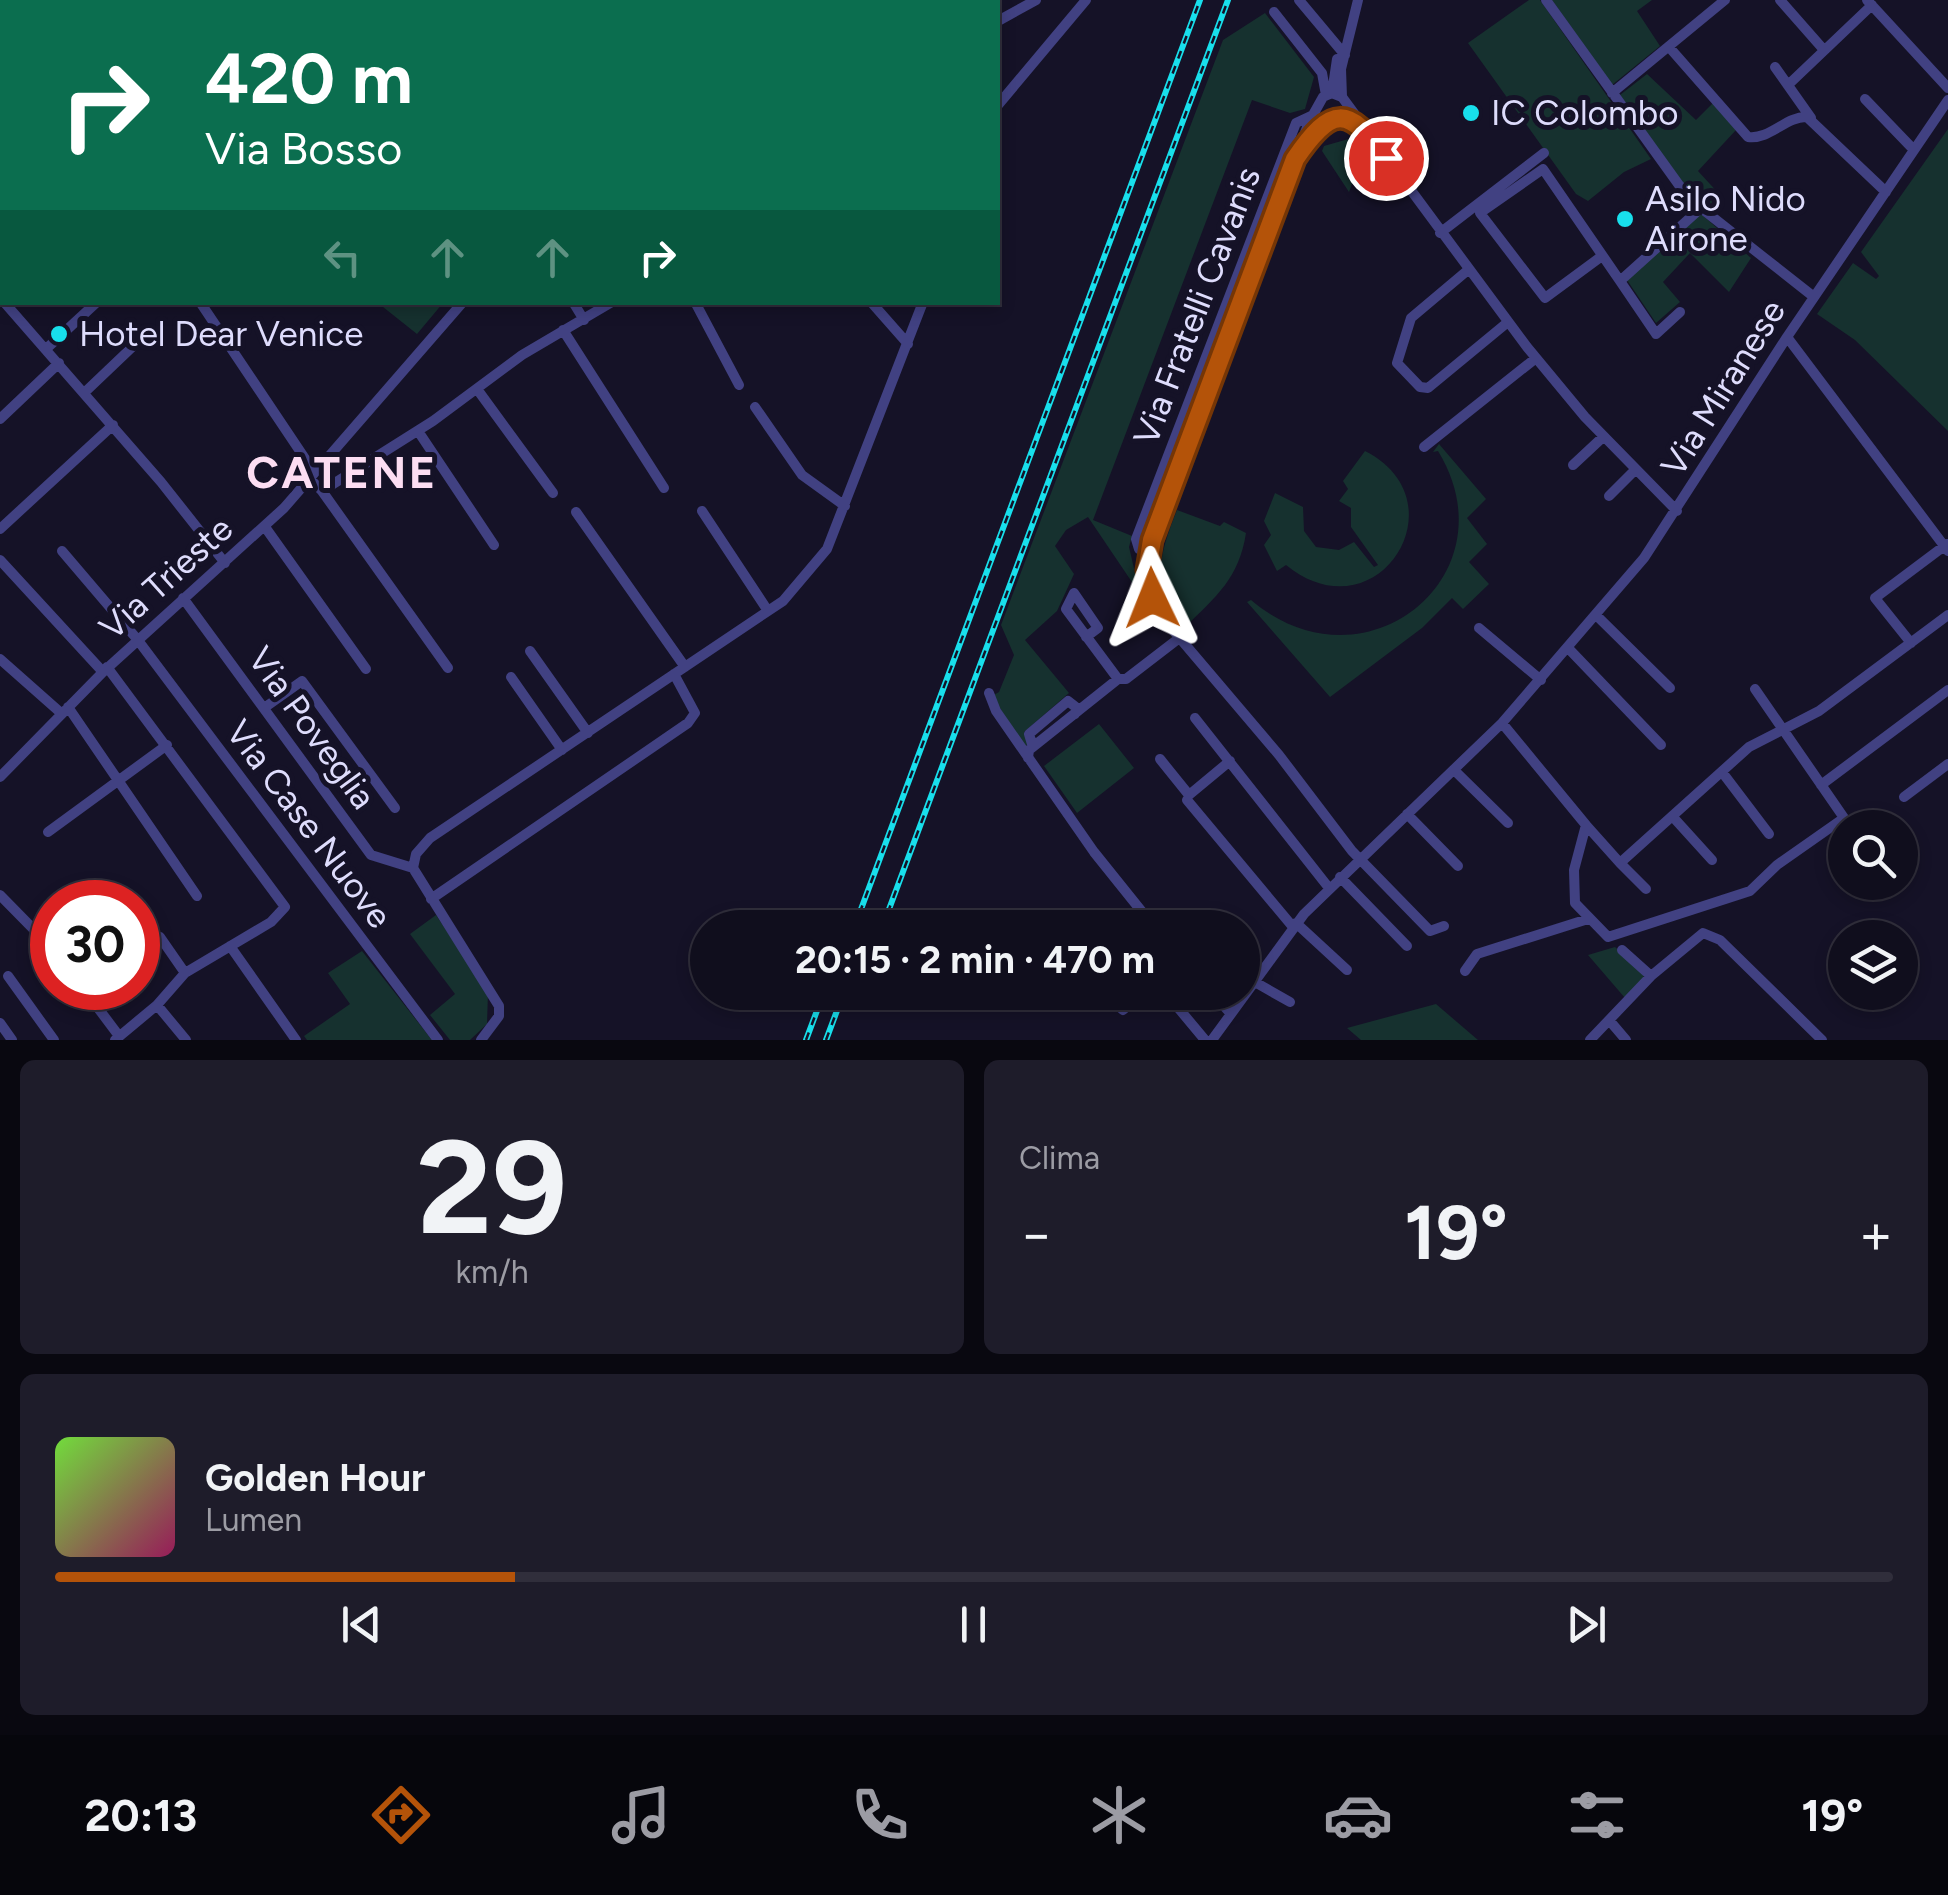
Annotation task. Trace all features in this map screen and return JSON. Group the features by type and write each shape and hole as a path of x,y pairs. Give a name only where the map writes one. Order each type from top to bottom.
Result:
{"street":[{"path":"1000,19 1036,0"},
{"path":"1000,103 1086,0"},
{"path":"1299,0 1342,52"},
{"path":"1341,116 1336,97 1355,0"},
{"path":"1546,0 1666,170 1700,208 1814,297"},
{"path":"1612,93 1724,0"},
{"path":"1780,0 1824,50"},
{"path":"1788,84 1869,3 1948,88"},
{"path":"1274,12 1536,358 1603,437 1678,511"},
{"path":"1669,47 1748,137 1760,138 1800,116 1812,119"},
{"path":"1774,68 1812,119 1886,192"},
{"path":"1336,97 1315,111 1328,119 1341,116 1362,126"},
{"path":"1865,99 1914,150"},
{"name":"Via Miranese","path":"1260,971 1329,888 1502,724 1596,616 1678,511 1787,336 1948,100"},
{"name":"Via Fratelli Cavanis","path":"1315,111 1152,540 1152,598 1178,639 1279,755 1360,858 1430,930 1444,926"},
{"name":"Via Fratelli Cavanis","path":"1149,553 1136,542 1142,525 1296,123 1315,111"},
{"name":"Via Fratelli Cavanis","path":"1295,159 1328,119"},
{"path":"1440,232 1544,153"},
{"path":"1602,256 1545,298 1480,212 1542,169 1656,334 1680,312"},
{"path":"1620,280 1700,208"},
{"path":"1468,270 1412,318 1397,363 1420,387 1428,388 1508,322"},
{"path":"8,305 225,563"},
{"path":"46,349 94,305"},
{"path":"202,305 322,490 448,668"},
{"name":"Via Trieste","path":"0,777 137,639 265,527 461,305"},
{"path":"575,305 584,320"},
{"path":"322,490 418,431 563,330 607,305"},
{"path":"696,305 739,385"},
{"path":"875,305 908,344"},
{"path":"481,1040 499,1016 498,1006 413,868 416,854 430,838 782,602 828,548 922,305"},
{"path":"563,330 664,488"},
{"path":"84,393 147,333"},
{"path":"1787,336 1947,547 1876,598 1911,643"},
{"path":"1424,447 1536,358"},
{"path":"0,419 59,364"},
{"path":"476,389 552,493"},
{"path":"756,407 802,475 845,506"},
{"path":"0,528 112,425"},
{"path":"418,431 494,546"},
{"path":"1573,464 1603,437"},
{"path":"1609,496 1634,470"},
{"path":"702,511 768,611"},
{"path":"576,512 685,667"},
{"path":"1142,525 1144,536 1152,540"},
{"path":"265,527 366,669"},
{"name":"Via Case Nuove","path":"62,551 137,639 438,1040"},
{"path":"0,560 105,670 166,745 285,907 271,922 185,972 160,1000"},
{"name":"Via Poveglia","path":"183,598 371,855 413,868"},
{"path":"1620,864 1749,747 1819,711 1948,615"},
{"path":"1596,616 1670,688"},
{"path":"1479,628 1541,680"},
{"path":"1086,636 1118,679"},
{"path":"1028,758 1039,742 1118,679 1126,679 1178,639"},
{"path":"1568,648 1660,745"},
{"path":"530,650 588,733"},
{"path":"0,658 64,710 118,779 197,896"},
{"path":"431,899 688,723 695,713 674,674"},
{"path":"511,678 562,750"},
{"path":"264,708 302,681 395,808"},
{"path":"1755,689 1838,810"},
{"path":"1821,785 1948,690"},
{"path":"989,693 996,711 1028,758 1141,910"},
{"path":"1195,718 1329,888"},
{"path":"1502,724 1646,890"},
{"path":"48,832 166,745"},
{"path":"1160,759 1189,795 1230,761"},
{"path":"1904,797 1948,766"},
{"path":"1454,770 1508,822"},
{"path":"1722,772 1770,834"},
{"path":"1187,800 1295,925 1347,970"},
{"path":"1407,814 1458,866"},
{"path":"1673,817 1712,860"},
{"path":"1586,825 1572,887 1575,903 1608,937 1745,893 1828,836"},
{"path":"1340,877 1407,946"},
{"path":"0,894 30,925"},
{"path":"1465,971 1477,954 1588,918"},
{"path":"1590,1040 1694,938 1712,934 1822,1040"},
{"path":"160,937 185,972"},
{"path":"230,946 296,1040"},
{"path":"1622,950 1651,976"},
{"path":"8,976 54,1040"},
{"path":"1260,984 1290,1002"},
{"path":"97,1010 117,1038 150,1010"},
{"path":"160,1010 186,1040"},
{"name":"Via Miranese","path":"1182,1010 1211,1040 1233,1010"},
{"path":"1222,1010 1227,1019"},
{"path":"1609,1020 1626,1040"},
{"path":"0,1023 12,1040"}],"green space":[{"path":"1529,0 1540,0 1651,159 1624,172 1588,201 1576,194 1468,43"},
{"path":"1552,0 1652,0 1637,11 1660,46 1612,85"},
{"path":"1265,13 1314,77 1305,109 1290,113 1252,100 1093,520 1132,536 1129,547 1140,594 1088,517 1066,530 1055,546 1074,574 1057,611 1025,640 1069,693 1024,732 1029,742 1025,747 992,696 999,692 1014,655 1001,625 1223,40"},
{"path":"1647,74 1696,120 1713,103 1736,130 1698,171 1721,196 1716,209 1682,182 1620,95"},
{"path":"1948,129 1948,431 1855,340 1817,314 1853,263 1876,279 1879,276 1861,252"},
{"path":"1359,136 1366,146 1349,192 1322,151 1324,146"},
{"path":"1700,213 1751,258 1729,292 1690,253 1663,282 1680,302 1656,323 1627,280"},
{"path":"381,305 441,305 417,334"},
{"path":"1439,444 1486,499 1467,518 1487,544 1469,562 1489,584 1463,609 1452,598 1422,628 1330,697 1247,602 1251,600 1295,627 1339,635 1380,628 1416,608 1442,578 1457,540 1456,497 1438,451 1433,452"},
{"path":"1365,451 1394,473 1407,500 1408,529 1397,554 1377,575 1351,585 1320,583 1286,565 1277,571 1264,545 1271,535 1264,521 1275,493 1303,507 1304,531 1316,547 1339,550 1354,542 1374,567 1378,565 1351,527 1351,508 1339,501 1348,489 1343,481"},
{"path":"1177,510 1220,526 1224,522 1246,533 1232,574 1184,628 1166,599 1161,571"},
{"path":"1099,724 1134,768 1077,813 1044,766"},
{"path":"436,915 488,993 487,1024 470,1040 450,1040 430,1015 455,994 410,934"},
{"path":"1615,947 1643,972 1644,978 1625,998 1588,955"},
{"path":"362,951 432,1040 307,1040 304,1036 350,1004 328,973"},
{"path":"1436,1004 1478,1040 1361,1040 1347,1028"}],"railway":[{"path":"861,910 1200,0"},
{"path":"889,910 1228,0"},
{"path":"806,1040 817,1010"},
{"path":"826,1040 837,1010"}],"place":[{"name":"IC Colombo","path":"1471,113"},
{"name":"Asilo Nido Airone","path":"1625,219"},
{"name":"Hotel Dear Venice","path":"59,334"}],"district":[{"name":"CATENE","path":"342,472"}],"route":[{"path":"1152,598 1147,570 1152,540 1295,159 1314,132 1328,119 1341,116 1362,126 1386,158"}]}
